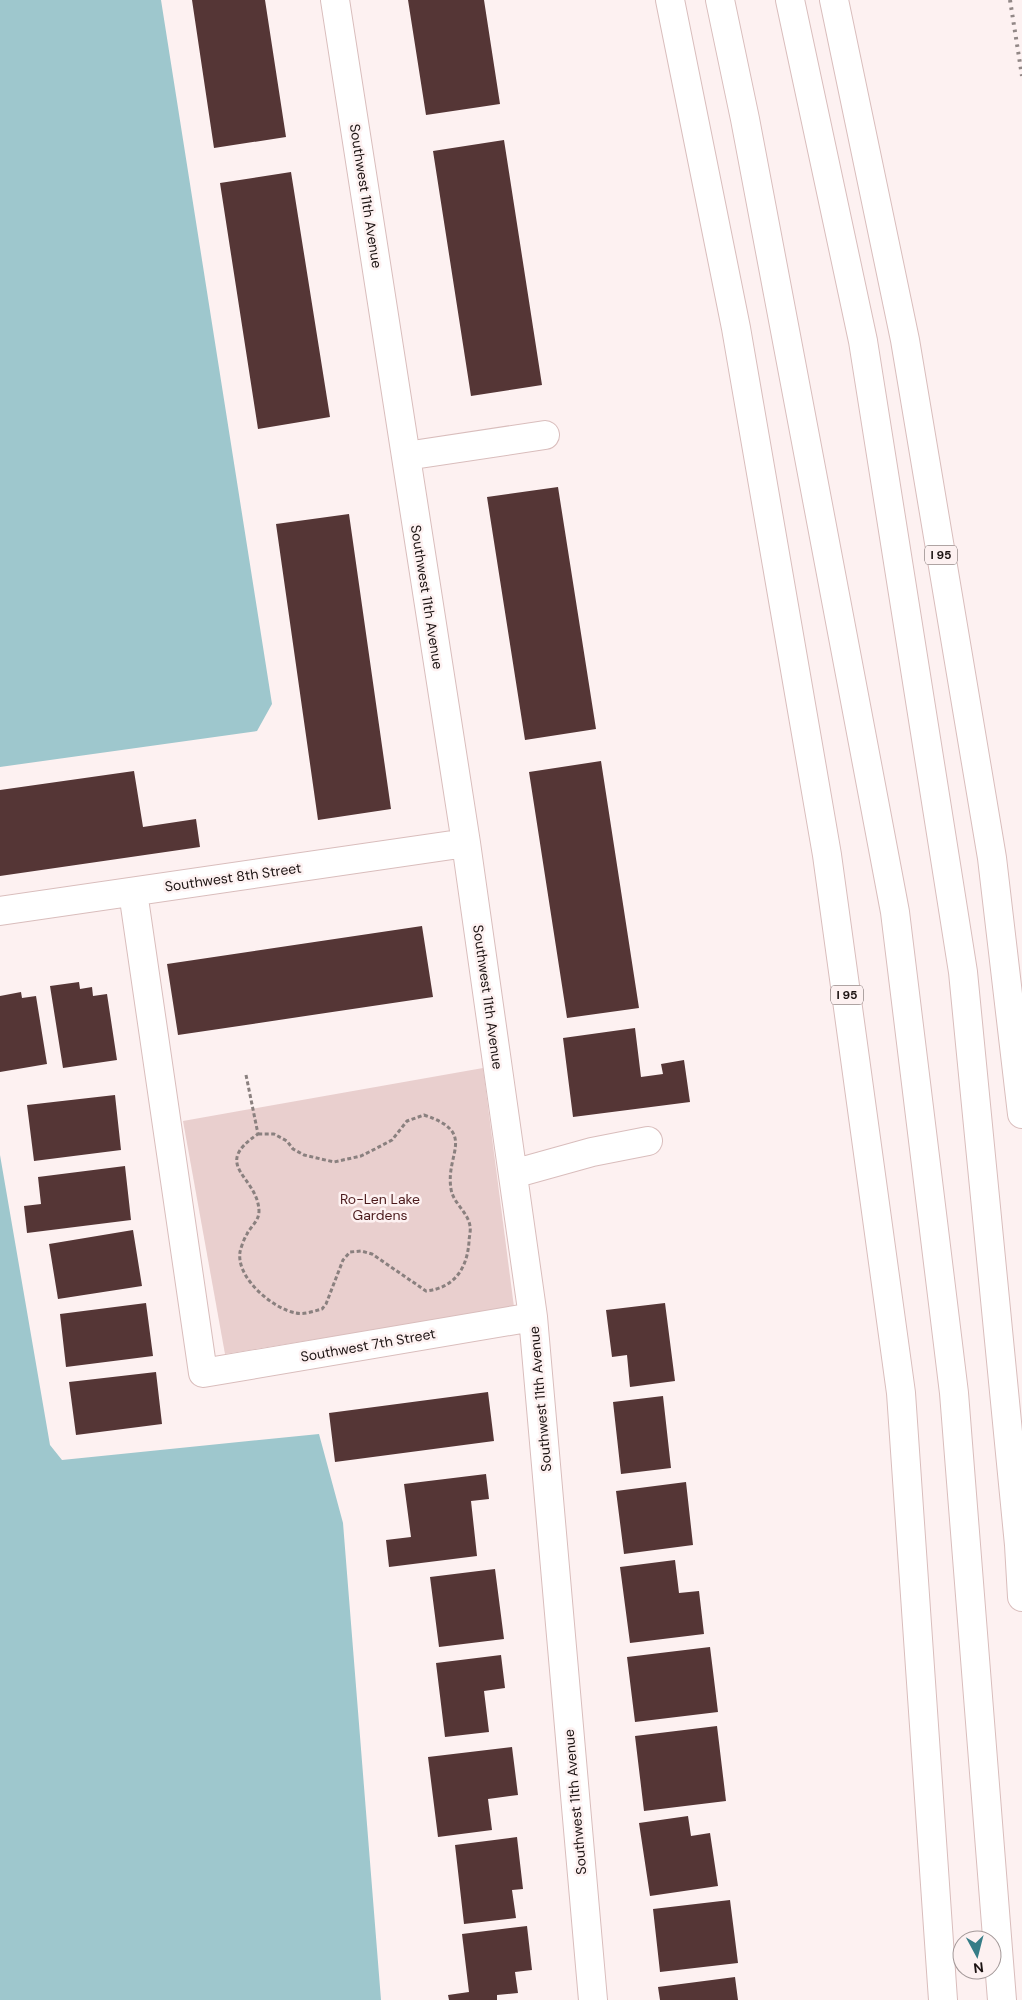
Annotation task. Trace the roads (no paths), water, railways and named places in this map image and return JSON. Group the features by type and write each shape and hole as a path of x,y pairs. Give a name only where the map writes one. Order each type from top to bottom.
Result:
{"main road":[{"name":"Southwest 11th Avenue","path":"335,0 466,843 533,1317 593,2000"},
{"name":"I 95","path":"670,0 736,328 827,855 901,1393 943,2000"},
{"path":"720,0 751,148 894,912 954,1393 1002,2000"},
{"path":"790,0 863,341 963,972 1018,1535 1022,1597"},
{"name":"I 95","path":"834,0 905,340 989,838 1022,1114"},
{"path":"406,456 545,435"},
{"name":"Southwest 8th Street","path":"0,911 466,843"},
{"name":"Southwest 7th Street","path":"133,892 203,1373 533,1317"},
{"path":"513,1174 592,1152 648,1140"}],"water":[{"path":"0,0 161,0 272,704 257,731 0,767"},
{"path":"0,1155 50,1445 62,1460 319,1434 343,1523 381,2000 0,2000"}],"railway":[{"path":"1010,0 1022,76"}],"park label":[{"name":"Ro-Len Lake Gardens","path":"380,1208"}]}
